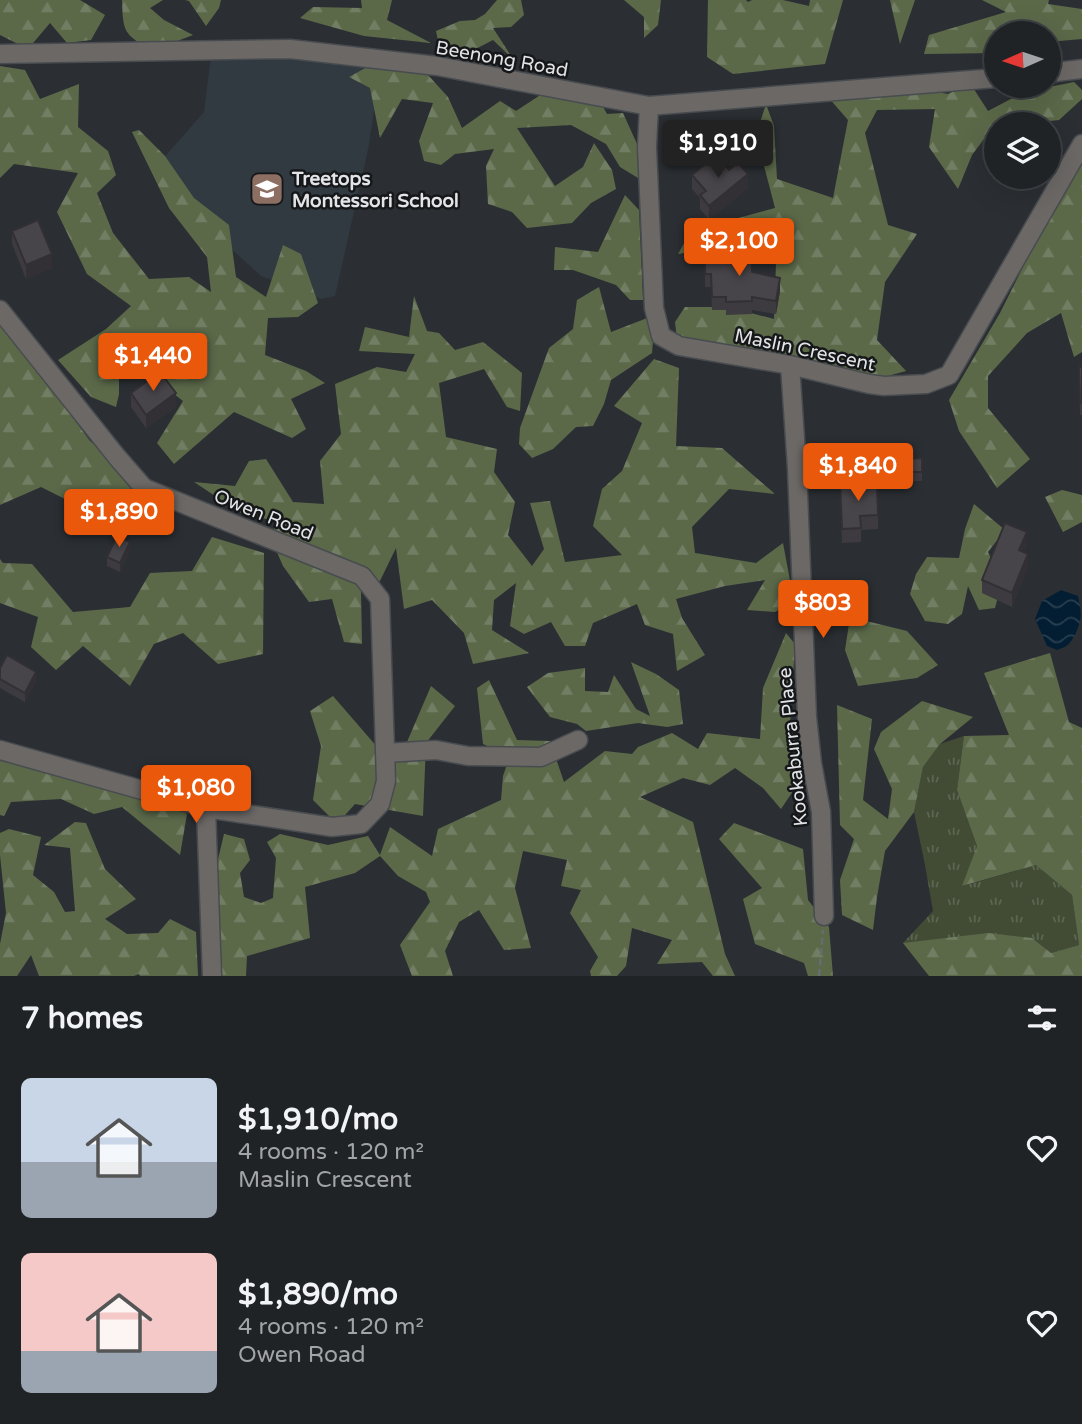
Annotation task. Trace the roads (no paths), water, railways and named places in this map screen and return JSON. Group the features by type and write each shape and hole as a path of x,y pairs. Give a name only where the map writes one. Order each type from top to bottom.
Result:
{"street":[{"name":"Beenong Road","path":"0,54 290,49 437,66 649,106 984,79"},
{"path":"1061,71 1082,69"},
{"name":"Maslin Crescent","path":"649,106 647,147 654,308 661,336 679,346 790,365 884,386 926,384 948,375 1082,144"},
{"name":"Owen Road","path":"0,310 144,488 362,576 380,599 386,781 380,804 361,824 332,827 206,808"},
{"name":"Kookaburra Place","path":"790,365 807,718 821,813 824,916"},
{"path":"385,753 436,750 468,756 541,757 578,740"},
{"path":"0,750 206,808 212,976"}],"water":[{"path":"1061,590 1078,596 1081,616 1071,641 1057,650 1047,646 1035,619 1042,601"}],"place":[{"name":"Treetops Montessori School","path":"267,189"}]}
